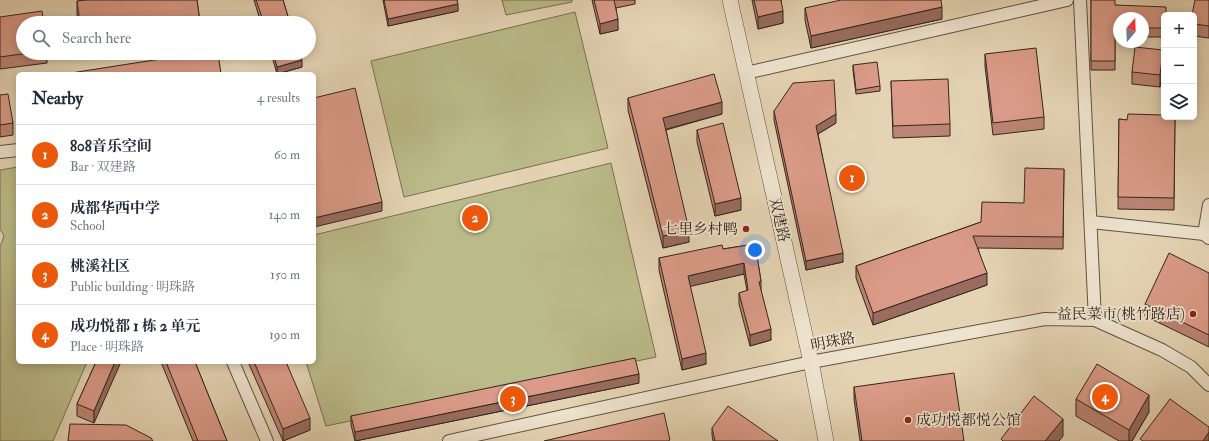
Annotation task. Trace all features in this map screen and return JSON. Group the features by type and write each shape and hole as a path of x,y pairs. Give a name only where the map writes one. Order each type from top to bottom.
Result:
{"street":[{"name":"双建路","path":"730,0 811,362 826,441"},
{"path":"746,72 1067,0"},
{"path":"1080,0 1095,320"},
{"path":"0,152 16,150"},
{"path":"1091,222 1120,224 1206,236 1209,205"},
{"name":"明珠路","path":"449,441 811,362 1045,319 1095,320 1162,350 1191,367 1209,385"},
{"path":"234,364 267,441"}],"green space":[{"path":"502,0 572,0 572,2 506,15"},
{"path":"575,12 608,148 404,197 371,61"},
{"path":"611,163 656,357 326,426 307,364 316,364 316,235"},
{"path":"16,167 16,364 86,364 53,441 0,441 0,247 4,236 0,229 0,170"}],"building":[{"path":"197,0 199,16 79,16 77,1"},
{"path":"256,0 283,0 288,16 262,16"},
{"path":"384,0 457,0 458,4 388,19"},
{"path":"594,0 614,0 618,19 600,24"},
{"path":"754,0 781,0 783,11 758,17"},
{"path":"841,0 941,0 942,7 811,36 805,8"},
{"path":"1091,0 1115,0 1115,5 1166,7 1166,12 1161,12 1161,28 1149,28 1149,12 1113,12 1113,48 1115,48 1115,61 1091,61"},
{"path":"1195,0 1209,0 1209,26 1197,24 1197,12 1193,12"},
{"path":"42,11 43,16 16,16 16,55 0,57 0,17"},
{"path":"1036,48 1044,117 993,123 985,54"},
{"path":"1135,48 1161,50 1160,75 1132,72"},
{"path":"154,60 219,60 221,72 77,72"},
{"path":"275,60 302,60 277,67"},
{"path":"877,62 880,86 856,90 853,65"},
{"path":"714,74 722,102 663,118 689,230 663,236 628,98"},
{"path":"948,79 950,124 893,126 891,81"},
{"path":"834,80 836,114 816,126 843,253 806,261 774,111 793,83"},
{"path":"355,88 382,202 316,218 316,98"},
{"path":"8,94 13,123 0,125 0,95"},
{"path":"1128,114 1161,115 1161,120 1175,120 1174,198 1118,197 1119,119 1127,120"},
{"path":"723,123 741,198 715,204 697,130"},
{"path":"1025,168 1064,169 1063,237 973,236 987,273 873,313 856,266 981,222 982,202 1024,203"},
{"path":"755,244 761,281 759,282 771,329 750,335 739,293 748,290 744,263 688,276 706,353 682,359 659,258 722,245 723,249"},
{"path":"1169,253 1209,273 1209,335 1145,304"},
{"path":"635,358 639,374 355,432 351,416"},
{"path":"95,364 114,364 94,411 77,404"},
{"path":"167,364 196,364 227,441 198,441"},
{"path":"255,364 287,364 310,418 283,429"},
{"path":"1097,364 1149,395 1129,430 1076,399"},
{"name":"成功悦都悦公馆","path":"954,373 964,441 862,441 854,387"},
{"path":"1034,396 1063,419 1045,441 1003,441 1001,439"},
{"path":"1170,399 1209,427 1209,432 1203,441 1143,441 1140,439"},
{"path":"728,406 778,441 715,441 712,428"},
{"path":"664,413 670,440 668,441 544,441"},
{"path":"70,424 126,425 151,438 153,441 68,441"}],"place":[{"name":"808音乐空间","path":"852,178"},
{"name":"成都华西中学","path":"475,218"},
{"name":"七里乡村鸭","path":"746,229"},
{"name":"益民菜市(桃竹路店)","path":"1193,314"},
{"name":"成功悦都 1 栋 2 单元","path":"1105,397"},
{"name":"桃溪社区","path":"513,399"},
{"name":"成功悦都悦公馆","path":"908,420"}]}
